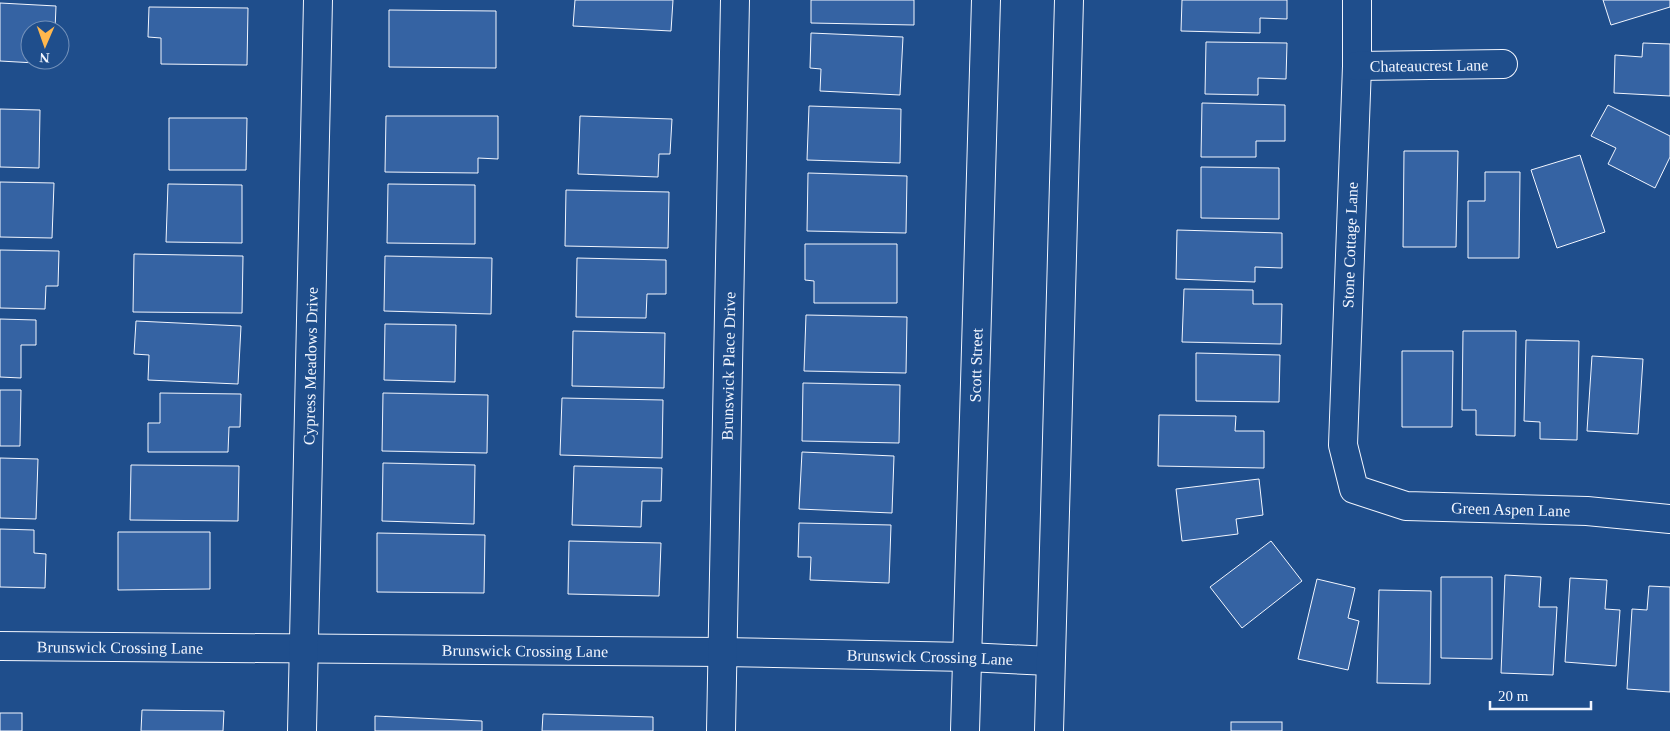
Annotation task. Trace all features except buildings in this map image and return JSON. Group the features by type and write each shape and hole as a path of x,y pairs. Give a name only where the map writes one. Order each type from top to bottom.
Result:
{"street":[{"name":"Cypress Meadows Drive","path":"302,731 318,0"},
{"name":"Brunswick Place Drive","path":"720,731 735,0"},
{"name":"Scott Street","path":"965,731 986,0"},
{"path":"1049,731 1069,0"},
{"name":"Stone Cottage Lane","path":"1354,489 1343,445 1357,66 1357,0"},
{"name":"Chateaucrest Lane","path":"1357,66 1502,64"},
{"name":"Green Aspen Lane","path":"1354,489 1406,506 1587,511 1670,519"},
{"name":"Brunswick Crossing Lane","path":"0,646 722,652 967,657 1050,661"}]}
